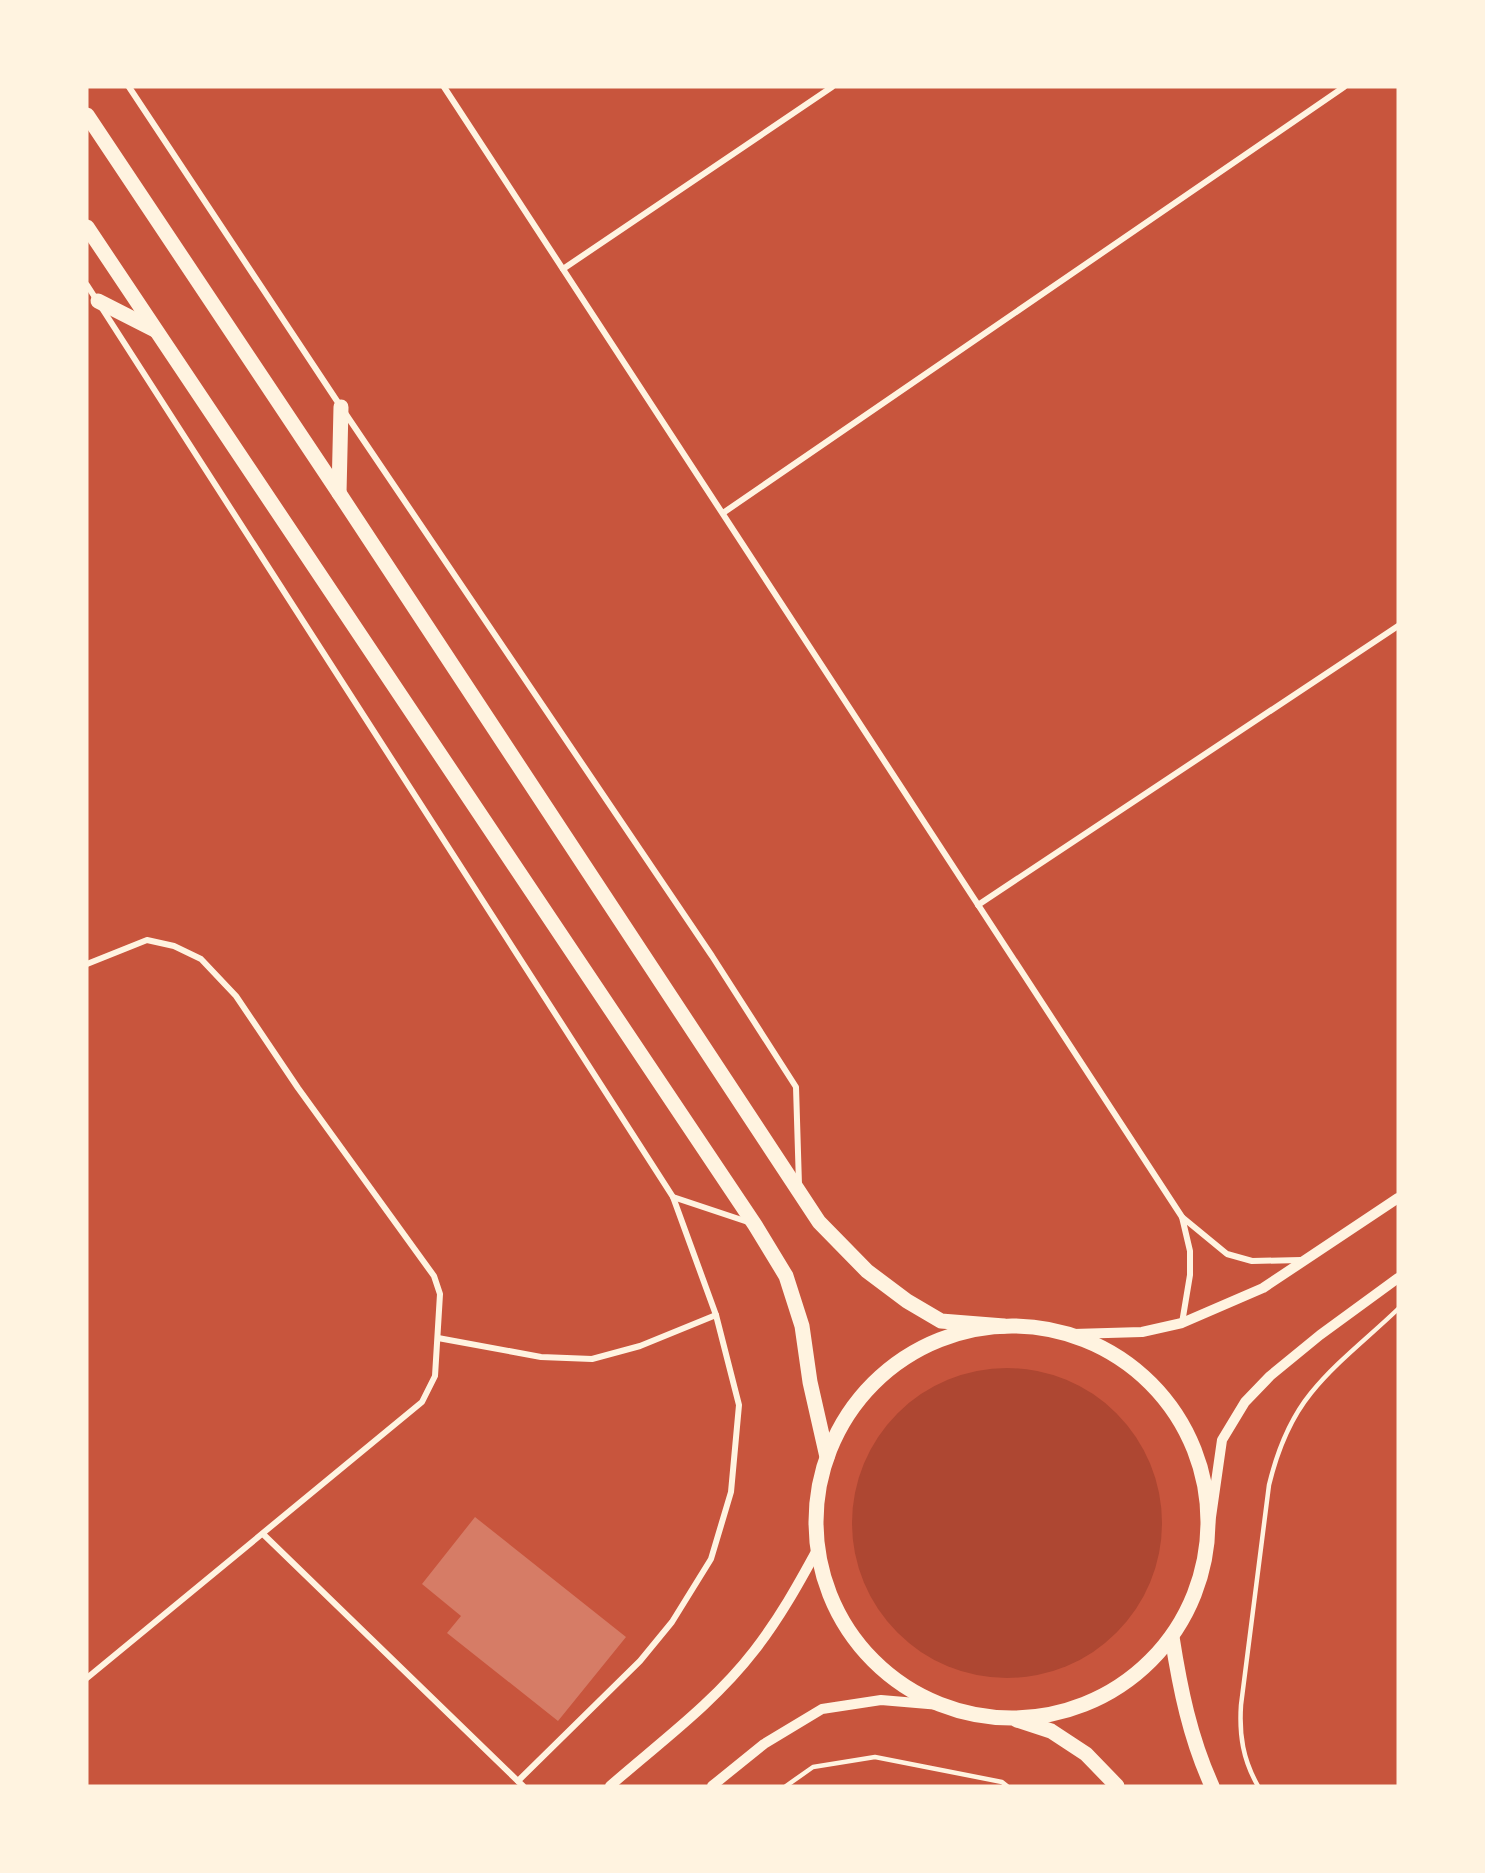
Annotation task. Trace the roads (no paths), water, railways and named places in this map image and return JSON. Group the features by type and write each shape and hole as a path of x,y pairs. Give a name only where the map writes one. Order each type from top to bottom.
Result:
{"main road":[{"path":"87,115 819,1222 867,1271 907,1301 941,1321 1039,1327 1073,1334 1119,1356 1158,1390 1188,1432 1205,1480 1209,1531 1203,1564 1172,1637 1140,1671 1101,1697 1057,1713 1012,1718 976,1715 940,1705 895,1680 858,1644 832,1600 818,1550 816,1518 819,1487 827,1457 848,1415 878,1379 916,1351 958,1333 1004,1326"},
{"path":"87,227 755,1225 786,1276 802,1326 810,1382 827,1457"},
{"path":"98,302 155,330"},
{"path":"339,493 341,407"},
{"path":"1172,1637 1179,1682 1190,1726 1212,1786"},
{"path":"1012,1718 1051,1731 1086,1754 1118,1786"}],"street":[{"path":"129,87 341,407 712,956 796,1087 799,1192"},
{"path":"444,87 1182,1217 1227,1254 1252,1261 1305,1260"},
{"path":"563,269 831,87"},
{"path":"723,513 1344,87"},
{"path":"87,285 673,1197 716,1315 740,1405 731,1492 711,1559 672,1622 640,1661 521,1783 263,1534"},
{"path":"978,905 1398,626"},
{"path":"87,964 147,940 174,946 201,959 236,996 298,1088 434,1276 440,1294 435,1376 422,1402 87,1678"},
{"path":"673,1197 755,1225"},
{"path":"1073,1334 1142,1332 1182,1323 1263,1288 1398,1198"},
{"path":"1182,1217 1190,1251 1188,1295 1182,1323"},
{"path":"1209,1531 1222,1440 1245,1401 1270,1376 1320,1335 1398,1278"},
{"path":"438,1338 541,1357 592,1359 640,1346 716,1315"},
{"path":"610,1786 715,1695 753,1652 785,1609 818,1550"},
{"path":"712,1786 764,1744 822,1709 881,1700 940,1705"}],"lane":[{"path":"1258,1786 1243,1754 1239,1730 1240,1705 1269,1485 1276,1457 1287,1431 1311,1393 1398,1310"},
{"path":"786,1786 813,1767 875,1758 1002,1782 1007,1786"}]}
